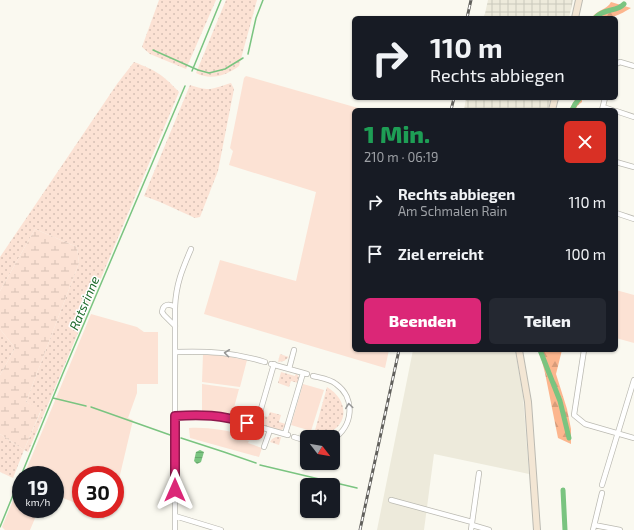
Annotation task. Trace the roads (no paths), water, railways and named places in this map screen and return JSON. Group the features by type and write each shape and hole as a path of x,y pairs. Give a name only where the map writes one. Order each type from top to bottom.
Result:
{"street":[{"path":"575,16 579,0"},
{"path":"618,63 634,66"},
{"path":"618,112 634,117"},
{"path":"618,163 634,167"},
{"path":"618,214 634,219"},
{"path":"175,530 175,306 176,290 180,274 191,249"},
{"path":"175,306 172,304 167,304 162,312 175,326"},
{"path":"289,369 294,350"},
{"path":"175,352 223,352 265,362"},
{"path":"519,352 528,402 537,530"},
{"path":"584,352 574,415 585,424 634,438"},
{"path":"272,364 289,369 305,373 286,435 254,425 272,364"},
{"path":"313,376 337,385 345,393 349,403 350,414 346,425 340,434"},
{"path":"602,485 634,380"},
{"path":"175,416 217,416 247,423"},
{"path":"264,447 270,430"},
{"path":"294,437 300,439"},
{"path":"472,526 479,473"},
{"path":"602,493 593,527 620,530"},
{"path":"391,500 489,530"},
{"path":"175,516 221,530"}],"waterway":[{"name":"Ratsrinne","path":"192,71 221,0"},
{"path":"248,54 256,18 263,0"},
{"path":"598,16 624,4"},
{"path":"153,50 198,70 209,73 225,69 243,58"},
{"name":"Ratsrinne","path":"0,527 63,373 185,86"},
{"path":"573,108 578,100"},
{"path":"541,352 560,401 569,438"},
{"path":"53,398 86,406"},
{"path":"91,407 173,436"},
{"path":"181,438 256,463"},
{"path":"260,465 357,488"},
{"path":"563,490 565,530"}],"railway":[{"path":"467,16 471,0"},
{"path":"452,108 454,100"},
{"path":"360,530 399,352"}]}
